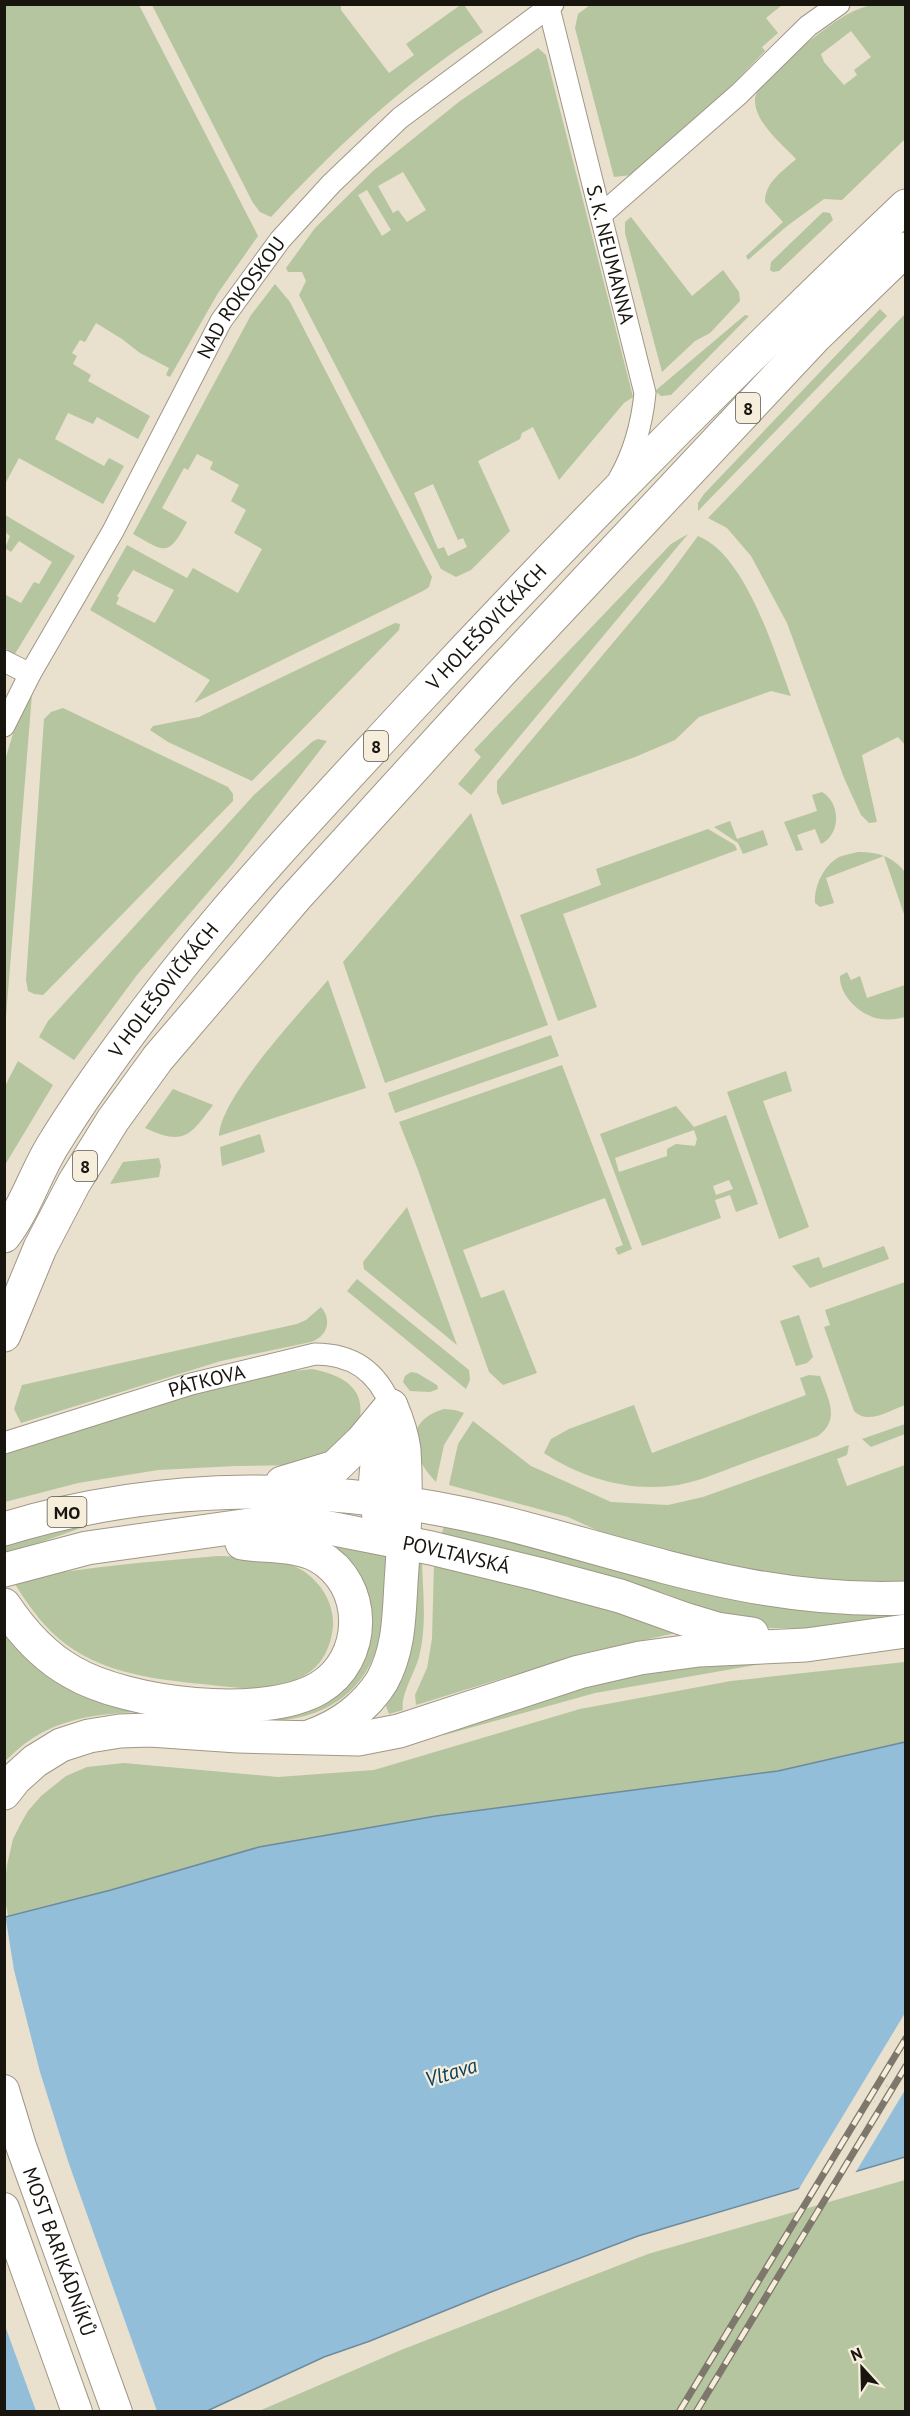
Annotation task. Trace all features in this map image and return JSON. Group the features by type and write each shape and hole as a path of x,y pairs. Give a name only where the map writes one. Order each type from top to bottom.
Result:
{"main road":[{"name":"V HOLEŠOVIČKÁCH","path":"7,1235 52,1147 100,1076 173,975 252,883 423,694 607,500 708,396 906,206"},
{"name":"V HOLEŠOVIČKÁCH","path":"4,1335 40,1248 74,1183 114,1120 158,1058 295,898 499,674 806,347 906,249"},
{"path":"251,1491 335,1467 362,1441 391,1406"},
{"path":"297,1738 312,1735 340,1722 367,1700 380,1683 390,1664 398,1636 405,1543 386,1529 380,1520 390,1502 379,1445 391,1406"},
{"name":"POVLTAVSKÁ","path":"4,1529 75,1510 131,1500 188,1494 251,1491 337,1495 494,1521 673,1570 746,1587 803,1595 906,1598"},
{"name":"POVLTAVSKÁ","path":"4,1570 87,1548 265,1523 314,1525 405,1543 620,1596 684,1619 742,1634 791,1636 906,1631"},
{"path":"4,1793 15,1779 35,1761 61,1745 120,1731 288,1701 316,1689 335,1676 346,1661 354,1641 355,1612 351,1594 340,1576 327,1562 312,1553 291,1548 181,1535"},
{"path":"4,1605 40,1649 80,1676 197,1718 297,1738 358,1739 377,1736 546,1681 640,1658 699,1650 806,1645 906,1631"},
{"name":"MOST BARIKÁDNÍKŮ","path":"4,2090 21,2146 117,2412"},
{"name":"MOST BARIKÁDNÍKŮ","path":"4,2208 76,2412"}],"street":[{"path":"602,214 739,94 808,26 839,4"},
{"name":"S. K. NEUMANNA","path":"550,6 645,393 643,412 633,449 626,467 607,500"},
{"name":"NAD ROKOSKOU","path":"4,726 30,674 113,531 221,321 280,240 331,184 400,118 550,6"},
{"path":"4,661 30,674"},
{"name":"PÁTKOVA","path":"4,1443 191,1384 315,1354 331,1354 357,1363 379,1381 391,1406"}],"green space":[{"path":"5,4 139,5 258,236 218,293 170,377 166,375 169,368 140,353 96,323 85,342 80,340 72,353 77,356 73,364 91,375 88,381 150,416 138,439 97,417 93,424 68,413 55,439 104,466 109,458 124,466 103,504 19,458 5,484"},
{"path":"152,5 341,5 341,10 389,73 414,55 406,44 459,6 464,5 483,32 425,73 371,118 271,217 260,212 253,203"},
{"path":"590,5 782,5 766,18 778,33 762,47 765,51 717,100 632,175 614,177 575,28 578,14"},
{"path":"871,5 905,5 905,139 842,200 824,199 787,226 748,260 746,256 783,222 765,202 766,195 775,178 796,159 770,132 759,116 755,99 758,91 777,69 818,34 846,15","holes":["851,31 871,57 854,70 857,75 844,85 824,62 821,54"]},
{"path":"538,48 546,55 633,397 624,403 559,480 533,427 522,433 520,439 478,461 510,531 471,570 456,577 441,569 299,295 306,281 302,272 288,272 286,268 315,228 373,171 460,101","holes":["403,172 426,210 407,222 398,210 393,213 378,186","367,190 391,230 382,236 358,195","433,484 458,540 463,538 467,547 448,556 444,547 438,549 414,493"]},
{"path":"823,212 830,213 833,220 779,271 770,270 771,262"},
{"path":"631,217 692,296 723,270 739,292 740,301 710,333 695,341 662,372 625,233 625,222"},
{"path":"275,284 290,302 432,577 429,587 423,591 194,703 210,680 90,610 127,545 187,578 193,568 238,593 262,549 234,533 246,510 231,501 239,485 210,469 213,462 197,454 188,470 184,468 162,508 187,522 175,542 165,548 159,548 133,534 251,315","holes":["133,570 174,590 155,623 116,604 119,598 117,596"]},
{"path":"880,309 887,316 698,511 698,503 704,494"},
{"path":"905,314 905,745 898,737 862,755 877,822 869,823 861,815 844,778 787,623 751,556 727,528 708,518"},
{"path":"745,315 749,316 671,395 661,396 655,391"},
{"path":"5,515 75,556 13,657 5,647 4,594 21,603 34,582 39,584 52,562 19,541 11,552 5,548 10,536 5,532"},
{"path":"688,534 471,795 458,784 481,757 474,750 671,544"},
{"path":"698,536 715,546 744,583 767,631 791,696 771,691 699,717 675,740 635,757 502,805 497,792 497,781 664,582"},
{"path":"395,623 400,624 399,630 252,781 168,742 150,730 153,726 199,717"},
{"path":"32,694 5,1029 5,760 20,711"},
{"path":"63,708 228,787 233,794 233,801 43,995 28,991 26,980 44,719 51,712"},
{"path":"318,739 327,741 234,862 137,975 74,1060 39,1037 48,1021 254,795"},
{"path":"822,792 833,804 835,811 836,819 832,834 821,844 815,829 797,835 803,850 796,851 784,822 817,811 812,795"},
{"path":"471,813 548,1025 385,1083 343,962"},
{"path":"730,821 737,839 763,830 768,845 743,854 738,843 714,827"},
{"path":"708,829 735,845 737,850 563,914 597,1007 558,1021 520,915 601,885 596,869"},
{"path":"858,852 884,856 826,878 834,903 820,907 815,903 818,884 824,871 833,861"},
{"path":"884,856 895,862 905,872 905,917"},
{"path":"847,972 851,980 860,976 867,998 905,985 905,1017 881,1019 859,1010 843,991 840,976"},
{"path":"328,980 366,1088 219,1136 223,1119 247,1078"},
{"path":"551,1035 559,1056 395,1113 388,1093"},
{"path":"18,1061 53,1085 5,1165 5,1086"},
{"path":"562,1065 632,1249 618,1255 615,1248 623,1245 605,1198 463,1250 481,1298 504,1290 537,1373 503,1385 489,1372 399,1122"},
{"path":"786,1071 792,1091 763,1101 809,1227 779,1239 727,1092"},
{"path":"173,1089 213,1105 192,1131 178,1137 145,1128"},
{"path":"676,1106 694,1127 726,1115 758,1204 736,1212 730,1195 715,1200 721,1218 642,1246 600,1134","holes":["694,1130 697,1139 695,1146 676,1144 667,1149 667,1156 619,1172 615,1158","729,1180 733,1189 716,1195 713,1186"]},
{"path":"260,1134 265,1152 222,1166 220,1147"},
{"path":"159,1158 161,1166 159,1177 110,1184 123,1162"},
{"path":"407,1207 457,1345 364,1269 363,1262"},
{"path":"884,1246 889,1259 810,1288 792,1266 819,1257 823,1268"},
{"path":"357,1279 469,1370 470,1380 466,1389 347,1291"},
{"path":"905,1282 905,1405 879,1416 866,1417 854,1411 824,1327 830,1325 825,1310"},
{"path":"321,1307 327,1322 325,1332 311,1342 221,1361 21,1423 14,1409 22,1385 297,1324 306,1320"},
{"path":"799,1315 813,1357 807,1363 796,1366 780,1321"},
{"path":"312,1369 339,1377 348,1384 355,1391 361,1411 353,1439 303,1465 158,1470 78,1483 5,1502 5,1454 191,1393"},
{"path":"411,1372 437,1385 438,1389 430,1392 410,1391 403,1382 405,1376"},
{"path":"809,1375 820,1376 831,1408 829,1423 818,1436 694,1481 653,1487 620,1484 573,1469 544,1453 551,1439 569,1429 634,1405 652,1453 806,1395 800,1378"},
{"path":"444,1409 464,1413 444,1445 436,1482 427,1472 416,1451 416,1431 422,1422"},
{"path":"473,1421 531,1466 611,1502 668,1505 703,1497 849,1445 847,1455 837,1459 847,1486 905,1465 905,1583 812,1581 773,1577 631,1546 568,1517 449,1485 458,1444"},
{"path":"905,1424 905,1434 871,1447 862,1439"},
{"path":"445,1523 905,1612 905,1623 757,1628 664,1593 441,1536"},
{"path":"92,1524 5,1555 4,1542"},
{"path":"337,1546 385,1556 387,1560 383,1624 375,1655 353,1689 338,1701 302,1717 259,1721 367,1647 372,1618 367,1594 355,1572 337,1550"},
{"path":"218,1556 260,1558 285,1563 305,1572 320,1587 330,1606 333,1627 326,1651 311,1671 289,1683 258,1689 141,1676 107,1666 76,1651 56,1636 40,1619 13,1581 89,1569"},
{"path":"422,1562 424,1622 419,1657 406,1691 403,1710 389,1714 386,1706 396,1691 408,1657 414,1620 418,1565"},
{"path":"434,1564 631,1614 676,1633 584,1653 416,1705 415,1695 427,1668 432,1639"},
{"path":"4,1629 164,1712 113,1714 64,1723 33,1738 5,1761"},
{"path":"790,1659 595,1693 444,1735 437,1733 645,1667"},
{"path":"905,1662 905,1742 778,1771 436,1816 8,1916 4,1893 7,1865 13,1839 20,1825 41,1796 66,1776 87,1767 124,1763 278,1777 374,1770 580,1709 731,1681"},
{"path":"905,2180 905,2411 259,2411 401,2350 648,2254"}],"water":[{"name":"Vltava","path":"905,1742 905,2157 638,2236 324,2357 207,2411 5,2412 5,1917 111,1890 259,1847 436,1816 778,1771","holes":["877,2079 882,2079 892,2092 882,2105 867,2100 866,2086"]}],"pier":[{"path":"5,1914 14,1970 40,2072 68,2161 157,2411 36,2411 4,2323"},
{"path":"905,2013 905,2090 854,2175 797,2192","holes":["881,2082 887,2086 888,2095 884,2100 875,2102 870,2098 869,2088 874,2083"]}],"railway":[{"path":"679,2412 906,2038"},
{"path":"696,2412 906,2066"}]}
